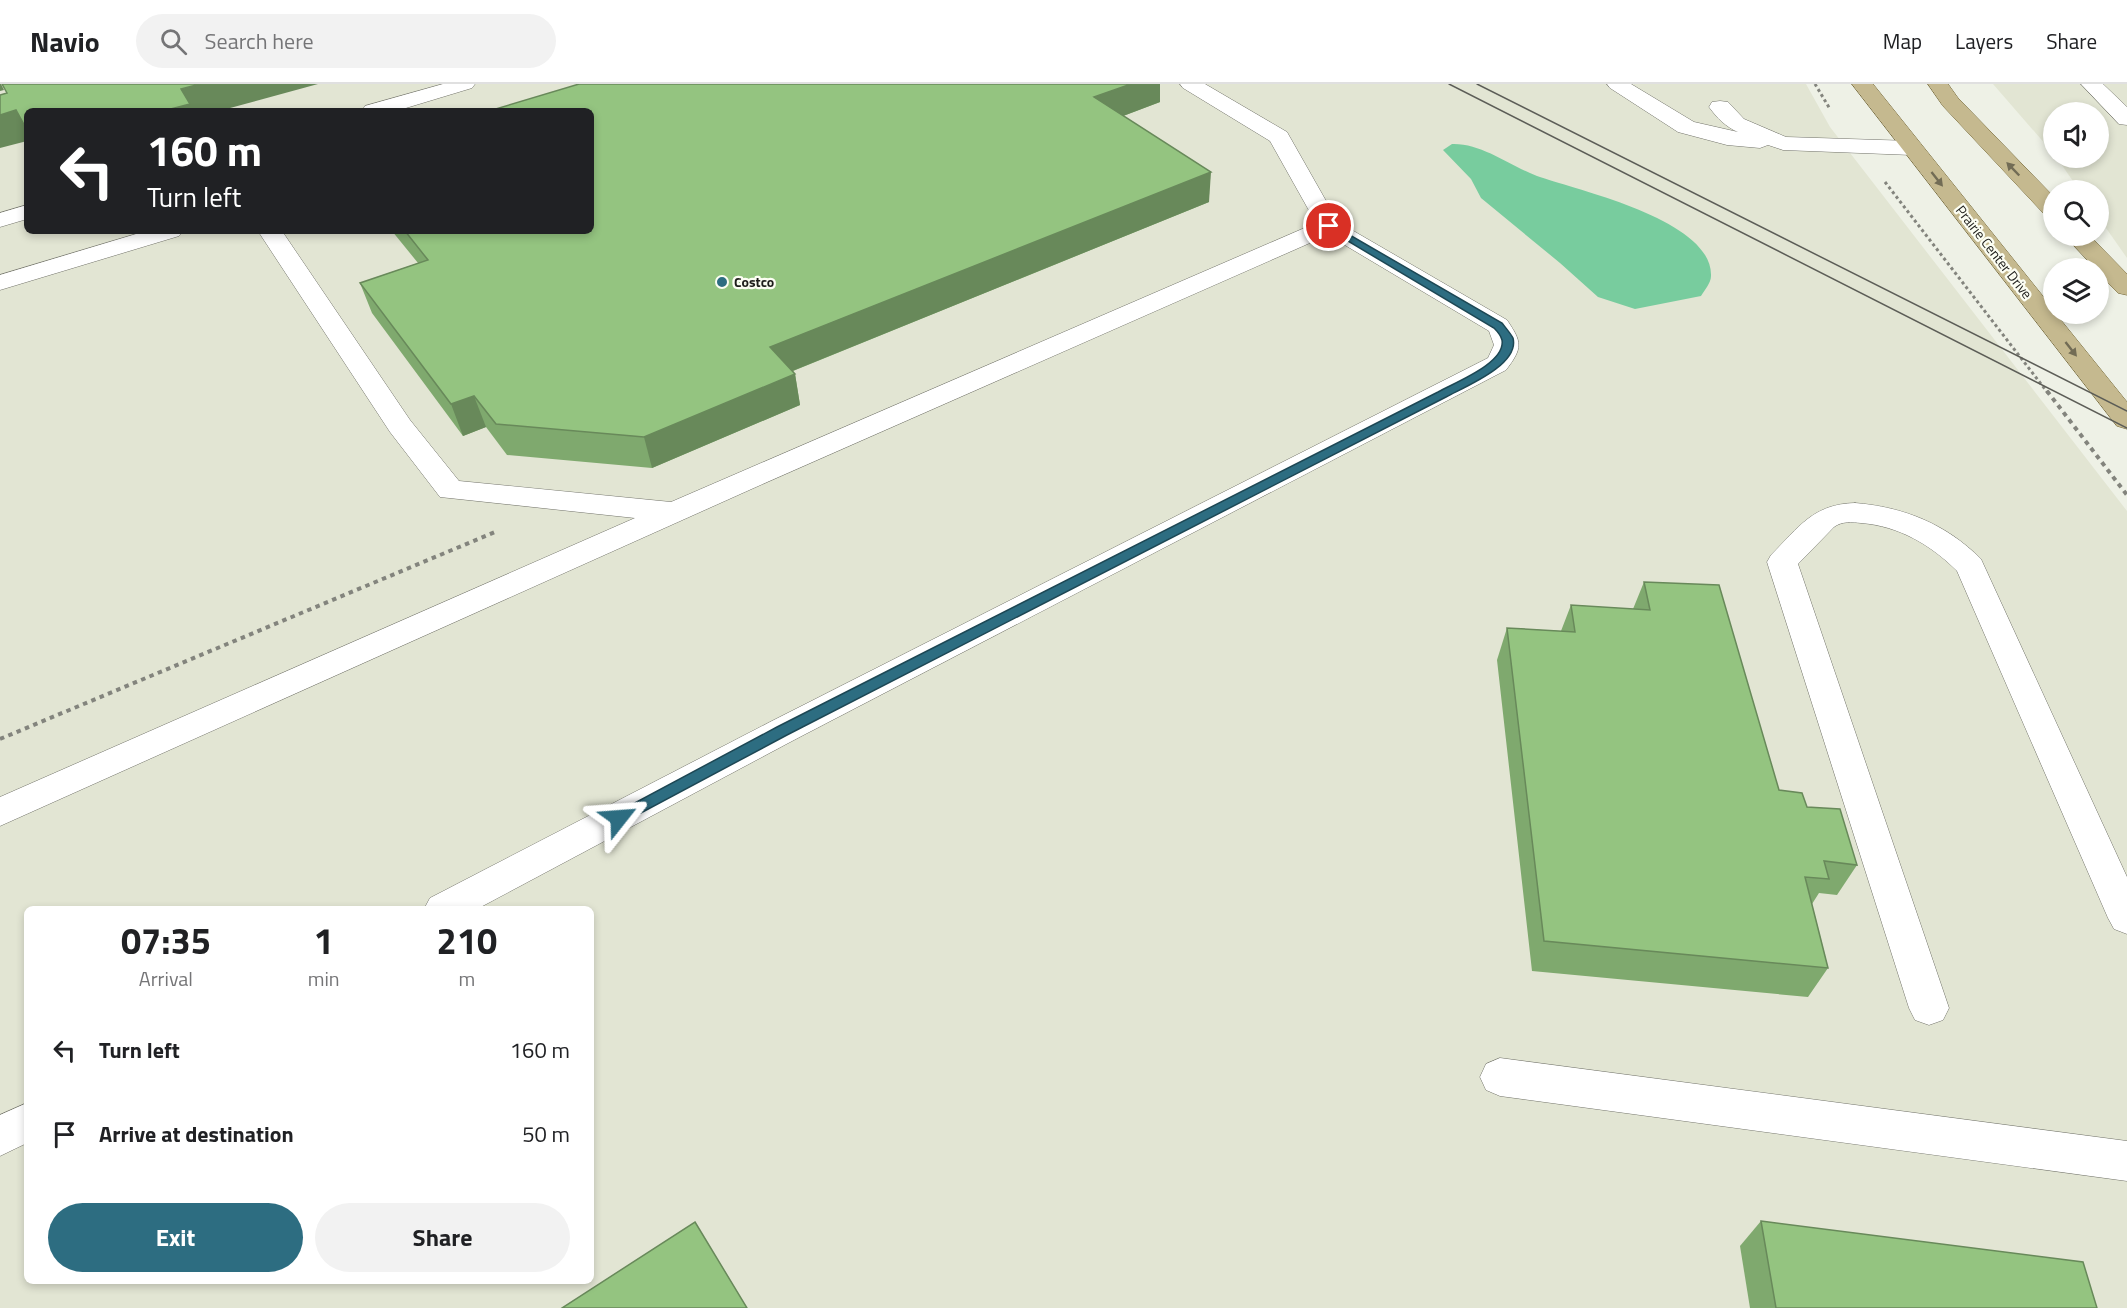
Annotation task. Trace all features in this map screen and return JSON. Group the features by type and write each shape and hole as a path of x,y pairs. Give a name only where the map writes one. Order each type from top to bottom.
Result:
{"main road":[{"name":"Prairie Center Drive","path":"1862,84 2127,420"},
{"path":"1938,84 1950,102 2043,199"},
{"path":"2087,246 2127,288"}],"lane":[{"path":"383,108 465,84"},
{"path":"449,906 782,731 1497,364 1506,352 1508,339 1498,325 1329,226 1279,137 1190,84"},
{"path":"1617,84 1686,126 1705,134 1783,143 1912,148"},
{"path":"2091,84 2127,118"},
{"path":"1720,107 1736,124 1783,143"},
{"path":"0,220 24,213"},
{"path":"0,812 1329,226"},
{"path":"0,284 161,234"},
{"path":"272,234 400,426 450,490 676,512"},
{"path":"1929,1008 1782,562 1828,516 1872,513 1901,521 1938,539 1957,552 1970,566 2127,918"},
{"path":"1500,1077 2127,1161"},
{"path":"0,1136 24,1124"}],"path":[{"path":"1815,84 1858,147 2127,495"},
{"path":"0,739 536,515 547,499"}],"shaded area":[{"path":"0,84 1806,84 1830,127 2127,511 2127,1308 0,1308"},
{"path":"1993,84 2127,84 2127,258 2109,232 2109,180 2072,180 2064,168 2109,168 2109,102 2043,102 2043,142"},
{"path":"1452,144 1485,151 1537,176 1611,199 1668,224 1691,239 1706,256 1711,276 1709,284 1701,296 1635,309 1598,297 1481,198 1471,179 1443,150"}],"building":[{"path":"2,84 200,84 181,89 190,104 175,108 24,108 24,125 16,110 0,115 0,95 7,93"},
{"name":"Costco","path":"579,84 1131,84 1094,97 1211,172 770,347 795,374 644,437 496,424 474,396 451,404 360,283 428,260 407,234 594,234 594,108 499,108"},
{"path":"1644,582 1719,585 1779,790 1802,793 1807,807 1840,809 1857,865 1824,861 1829,879 1805,877 1828,968 1544,941 1507,628 1575,632 1571,605 1650,610"},
{"path":"1761,1221 2083,1262 2097,1308 1776,1308"},
{"path":"695,1222 747,1308 562,1308"}],"tram line":[{"path":"1449,84 2127,428"},
{"path":"1477,84 2127,411"}],"place":[{"name":"Costco","path":"722,282"}],"route":[{"path":"619,818 782,731 1497,364 1506,352 1508,339 1498,325 1329,226"}]}
